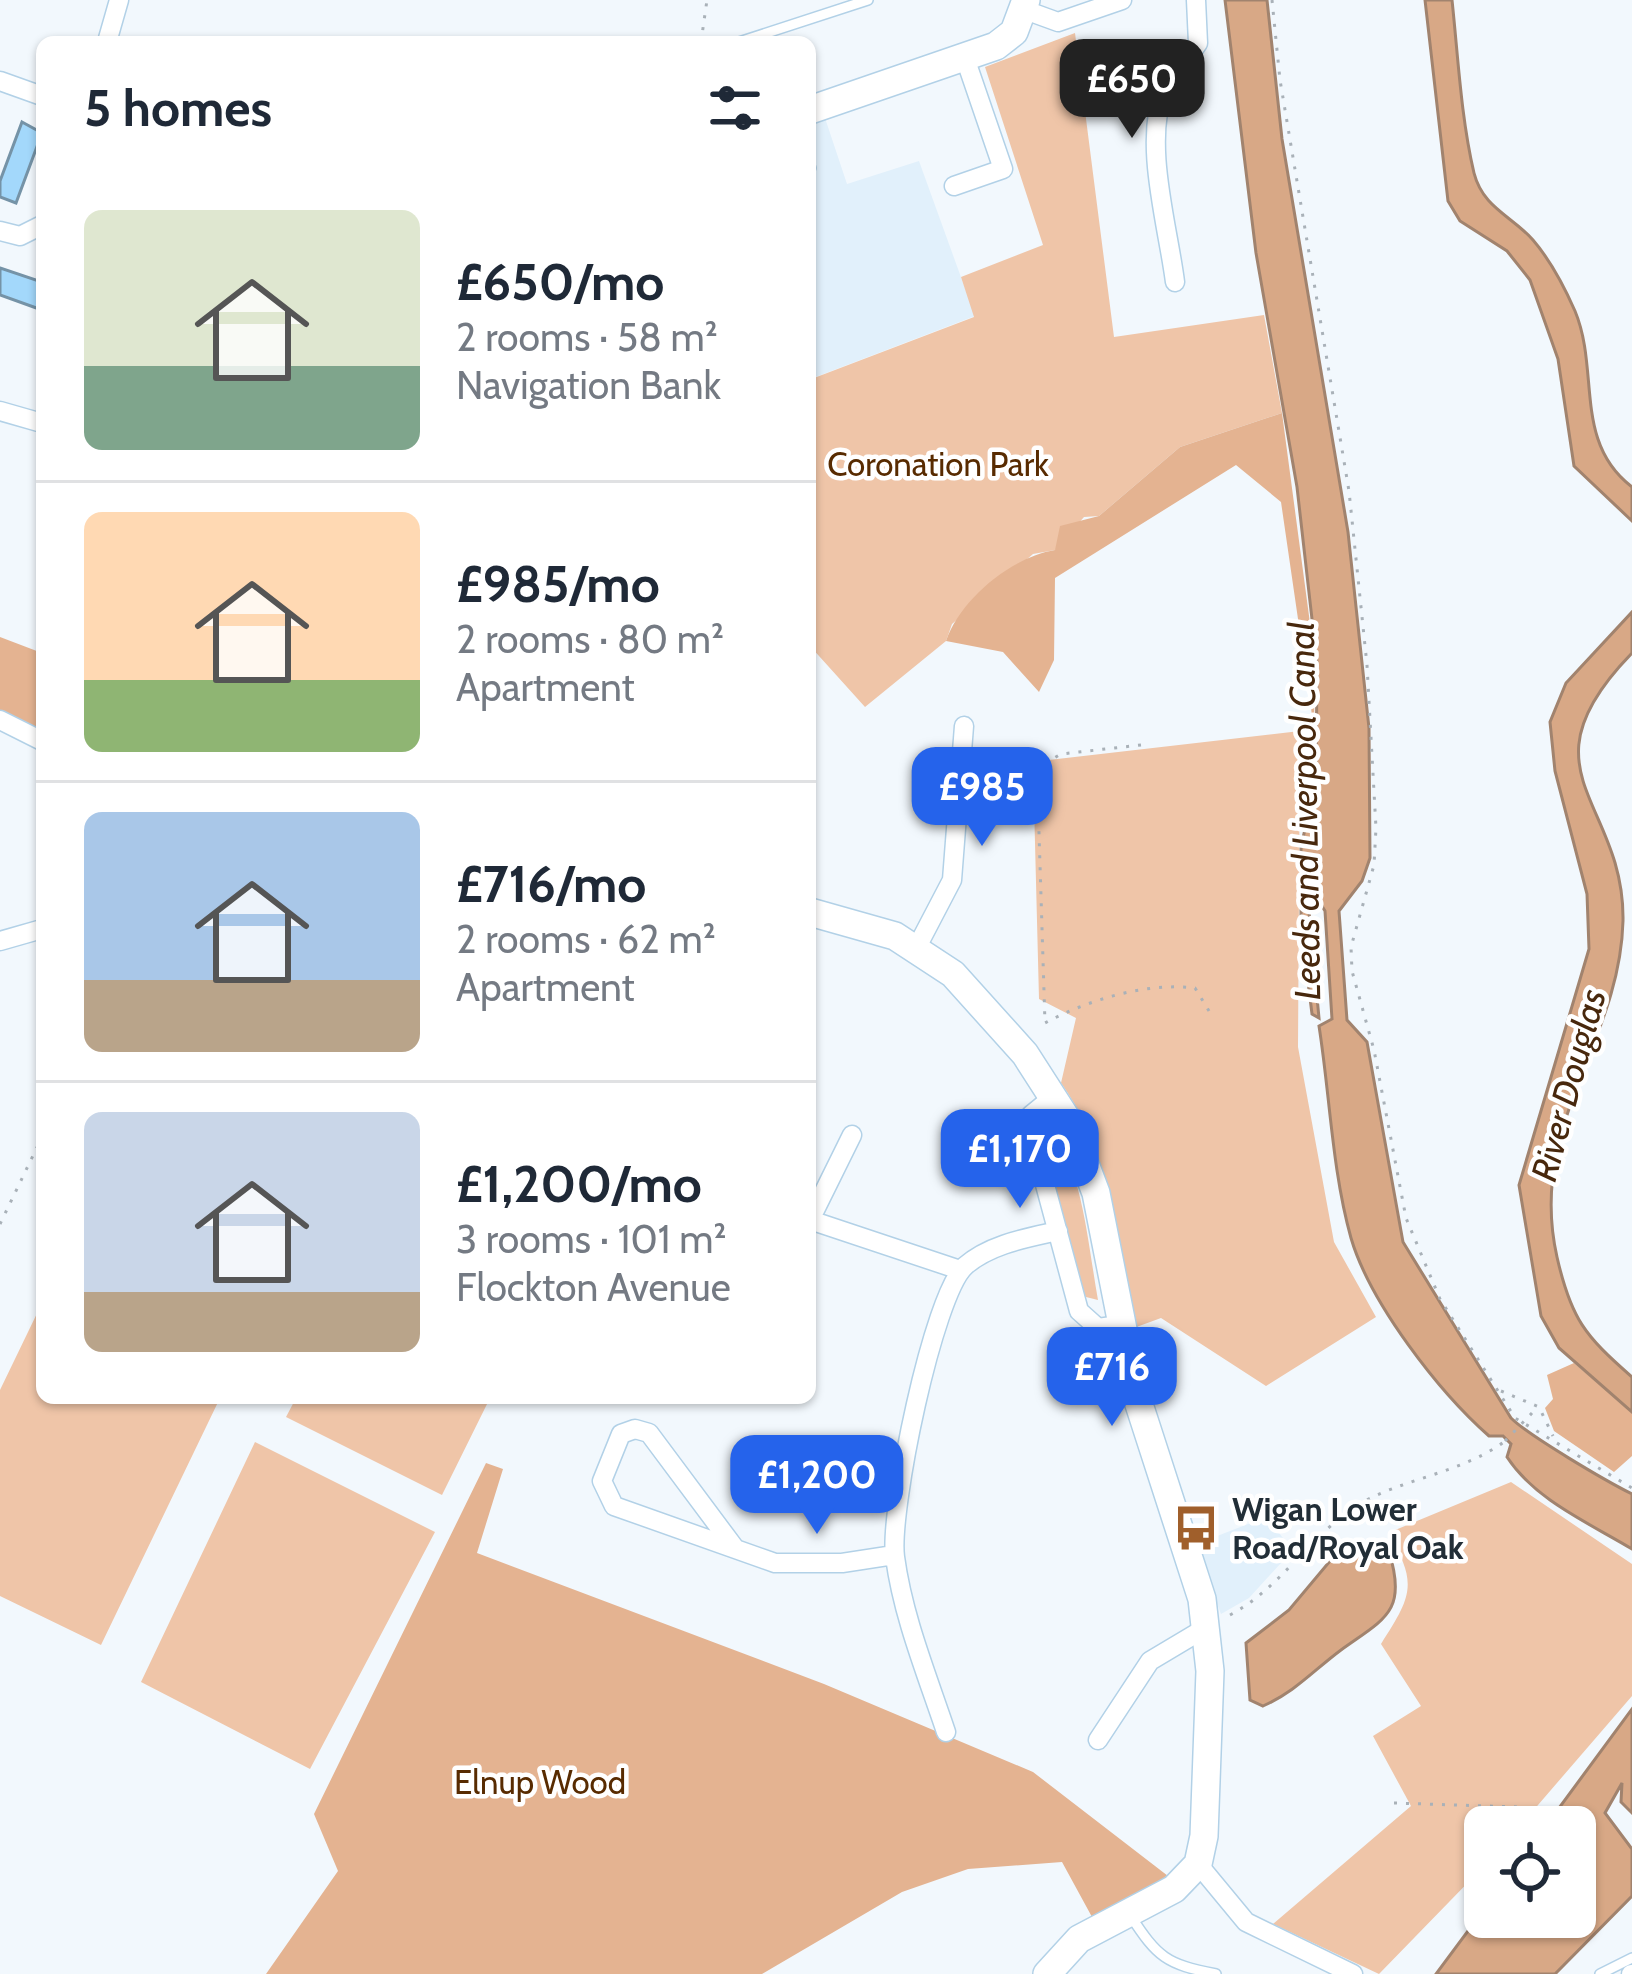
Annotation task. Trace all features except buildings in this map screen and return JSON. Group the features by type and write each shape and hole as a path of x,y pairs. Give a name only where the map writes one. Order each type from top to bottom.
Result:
{"main road":[{"path":"816,108 1005,40 1026,5"},
{"path":"816,914 873,928 917,947 974,992 1053,1096 1088,1163 1119,1325 1154,1458 1207,1627 1206,1791 1198,1864 1186,1880 1130,1915 1078,1939 1047,1974"}],"street":[{"path":"109,36 119,0"},
{"path":"1026,5 1058,22 1122,0"},
{"path":"1175,282 1159,155 1160,104 1174,70 1198,43 1196,0"},
{"path":"954,186 1003,169 965,58"},
{"path":"0,81 36,94"},
{"path":"0,231 20,236 36,228"},
{"path":"0,411 36,422"},
{"path":"0,720 36,738"},
{"path":"917,947 952,880 957,736"},
{"path":"0,941 36,931"},
{"path":"1053,1096 1030,1121 1083,1319 1098,1328 1119,1325"},
{"path":"816,1208 852,1135"},
{"path":"816,1222 960,1270"},
{"path":"946,1732 908,1618 894,1555 894,1526 919,1392 960,1270 982,1254 1058,1231"},
{"path":"734,1547 649,1433 635,1429 621,1434 602,1481 609,1501 734,1547 798,1565 894,1555"},
{"path":"1098,1740 1150,1661 1207,1627"},
{"path":"1198,1864 1246,1922 1353,1974"}],"lane":[{"path":"757,36 868,0"},
{"path":"1130,1915 1166,1960 1216,1974"},
{"path":"1600,1974 1632,1958"}],"path":[{"path":"702,36 707,0"},
{"path":"1272,0 1280,80 1349,491 1367,664 1376,828 1352,971 1419,1259 1526,1429 1553,1438 1632,1488"},
{"path":"1141,745 1061,754 1044,764 1038,801 1045,1023 1098,1000 1178,986 1195,988 1209,1011"},
{"path":"0,1223 36,1149"},
{"path":"1501,1391 1539,1407 1553,1438"},
{"path":"1207,1627 1259,1599 1320,1533 1363,1502 1505,1442 1539,1407"},
{"path":"1394,1803 1487,1806"}],"shaded area":[{"path":"825,118 847,184 919,161 975,316 816,377 816,120"},
{"path":"1261,1519 1270,1520 1292,1551 1249,1598 1221,1614 1194,1545"}],"green space":[{"name":"Coronation Park","path":"1075,33 1114,337 1264,315 1282,413 1180,447 1099,516 1084,517 1055,550 1033,554 952,624 946,641 865,707 816,653 816,377 974,317 961,277 1043,245 985,67"},
{"path":"1282,413 1315,661 1314,729 1281,502 1236,465 1055,578 1054,660 1039,692 1003,652 946,641 963,610 990,582 1022,561 1055,550 1060,526 1099,516 1180,447"},
{"path":"0,637 36,651 36,729 0,712"},
{"path":"1300,731 1298,1047 1334,1242 1376,1317 1266,1386 1161,1318 1131,1329 1101,1170 1078,1110 1061,1083 1076,1018 1039,999 1034,804 1040,761"},
{"path":"1045,1116 1076,1181 1098,1300 1086,1297 1081,1288 1039,1137"},
{"path":"36,1315 36,1404 217,1404 101,1645 0,1596 0,1390"},
{"path":"1574,1363 1632,1412 1632,1456 1614,1472 1554,1431 1545,1408 1553,1399 1547,1375"},
{"path":"293,1404 487,1404 442,1495 286,1417"},
{"path":"255,1442 435,1532 310,1769 141,1682"},
{"name":"Elnup Wood","path":"486,1463 503,1469 477,1553 824,1684 1033,1772 1168,1876 1092,1917 1062,1862 968,1869 902,1892 762,1974 266,1974 338,1871 314,1814"},
{"path":"1511,1482 1632,1564 1632,1696 1537,1806 1464,1806 1464,1887 1379,1974 1273,1924 1411,1806 1373,1736 1421,1706 1381,1644 1407,1590 1404,1565 1388,1533"}],"water":[{"name":"Leeds and Liverpool Canal","path":"1225,0 1267,0 1282,139 1348,532 1369,728 1370,858 1362,881 1339,911 1347,1020 1367,1042 1403,1242 1511,1418 1550,1447 1632,1494 1632,1549 1532,1486 1507,1457 1511,1444 1503,1436 1489,1436 1449,1396 1390,1318 1351,1238 1335,1159 1319,1026 1332,1019 1325,911 1317,898 1309,902 1309,911 1319,1018 1312,1014 1301,925 1301,846 1316,784 1317,663 1297,487 1256,253"},
{"path":"1425,0 1452,0 1463,109 1478,185 1540,248 1571,302 1582,334 1595,427 1614,469 1632,487 1632,521 1574,466 1558,359 1530,280 1507,251 1460,221 1448,201"},
{"name":"River Douglas","path":"1632,612 1632,653 1598,694 1582,728 1579,758 1619,880 1623,921 1607,1006 1564,1125 1554,1166 1551,1210 1557,1257 1574,1311 1602,1350 1632,1377 1632,1412 1559,1348 1541,1316 1519,1185 1589,949 1587,894 1555,771 1550,722 1566,683"},
{"path":"1376,1545 1389,1552 1394,1572 1396,1588 1388,1612 1285,1694 1263,1706 1250,1700 1246,1643 1289,1610 1330,1561"},
{"path":"1632,1709 1632,1813 1621,1802 1622,1783 1605,1813 1632,1849 1632,1896 1596,1932 1596,1806 1560,1806"},
{"path":"1464,1936 1591,1938 1555,1974 1436,1974"}],"place":[{"name":"Wigan Lower Road/Royal Oak","path":"1196,1528"}]}
